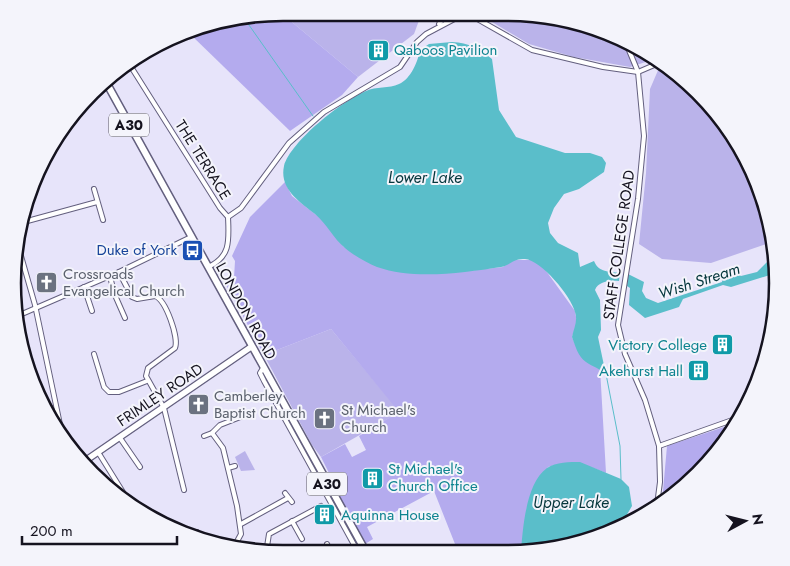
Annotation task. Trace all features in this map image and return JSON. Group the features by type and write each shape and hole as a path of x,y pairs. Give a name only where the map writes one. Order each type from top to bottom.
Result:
{"main road":[{"name":"LONDON ROAD","path":"109,87 362,545"},
{"name":"FRIMLEY ROAD","path":"89,459 251,347"}],"street":[{"path":"228,217 241,208 289,143 324,112 396,70 417,42 441,21"},
{"path":"436,27 449,21"},
{"path":"481,21 532,50 604,67 638,72 653,66"},
{"name":"STAFF COLLEGE ROAD","path":"630,51 638,72 644,114 643,151 618,325 620,338 645,400 659,446 660,482 658,497"},
{"name":"THE TERRACE","path":"132,69 220,208 228,217 224,256 219,262 208,267"},
{"path":"94,189 103,220"},
{"path":"29,221 97,202"},
{"path":"23,314 119,272 191,237"},
{"path":"22,261 36,308 59,418"},
{"path":"119,272 132,297 137,299 155,296 163,301 177,341 172,352 148,368 146,372 147,381 164,408 184,490"},
{"path":"110,276 114,293 125,318"},
{"path":"84,287 92,311"},
{"path":"94,354 104,387 109,392 120,392 147,381"},
{"path":"263,368 260,373 264,381 354,545"},
{"path":"204,436 212,433 220,425 243,416"},
{"path":"659,446 729,421"},
{"path":"212,433 222,446 228,468 241,524 241,534 237,541"},
{"path":"120,438 140,467"},
{"path":"98,452 119,487"},
{"path":"228,468 235,466"},
{"path":"285,493 292,502"},
{"path":"241,524 288,498"},
{"path":"267,544 268,534 321,506"},
{"path":"292,521 302,539"}],"shaded area":[{"path":"291,21 419,21 414,34 358,77"},
{"path":"291,21 358,77 342,95 290,131 193,37 215,30 249,23"},
{"path":"490,21 541,23 575,30 623,48 647,62 630,67 574,57 529,44"},
{"path":"658,70 680,86 715,124 734,152 749,183 760,215 766,244 711,263 662,259 639,244 646,173 650,89"},
{"path":"285,182 292,196 324,221 344,247 457,272 503,267 512,260 533,260 544,268 575,311 577,323 572,337 577,348 582,356 600,368 606,473 591,467 570,463 548,467 527,507 522,544 455,545 434,491 367,527 373,539 365,544 331,481 331,477 321,457 345,444 352,457 366,450 359,436 399,412 331,329 264,355 225,283 234,278 235,261 232,256 250,217"},
{"path":"331,329 400,412 321,457 312,445 264,355"},
{"path":"726,426 704,456 680,480 663,493 667,446"},
{"path":"245,451 255,470 241,471 235,457"}],"water":[{"name":"Lower Lake","path":"452,42 473,47 492,59 499,110 516,137 565,153 590,153 602,157 606,163 604,172 579,189 564,194 554,208 548,223 550,233 558,243 578,253 580,267 594,261 602,270 620,273 619,281 602,283 595,290 600,300 601,330 598,337 606,375 586,362 577,351 572,337 576,318 572,305 562,288 539,265 532,261 521,259 501,267 438,274 407,273 377,267 360,259 345,248 319,218 297,200 285,182 284,166 289,156 296,145 319,123 344,103 366,91 374,88 395,86 403,82 413,69 420,50 429,44"},
{"path":"768,261 769,275 731,287 723,285 683,299 679,307 645,318 629,305 630,288 627,286 628,274 644,282 642,291 646,298 658,303 722,282 723,275 729,271 735,271 741,276 757,272"},
{"name":"Upper Lake","path":"580,462 621,479 629,487 632,506 626,517 591,531 558,540 522,544 527,506 534,484 547,468 563,463"}],"waterway":[{"name":"Wish Stream","path":"248,23 313,116"},
{"path":"606,374 620,446 621,479"}],"place":[{"name":"Qaboos Pavilion","path":"378,50"},
{"name":"Duke of York","path":"193,250"},
{"name":"Crossroads Evangelical Church","path":"47,283"},
{"name":"Victory College","path":"723,345"},
{"name":"Akehurst Hall","path":"699,371"},
{"name":"Camberley Baptist Church","path":"198,405"},
{"name":"St Michael's Church","path":"325,419"},
{"name":"St Michael's Church Office","path":"372,478"},
{"name":"Aquinna House","path":"325,515"}]}
